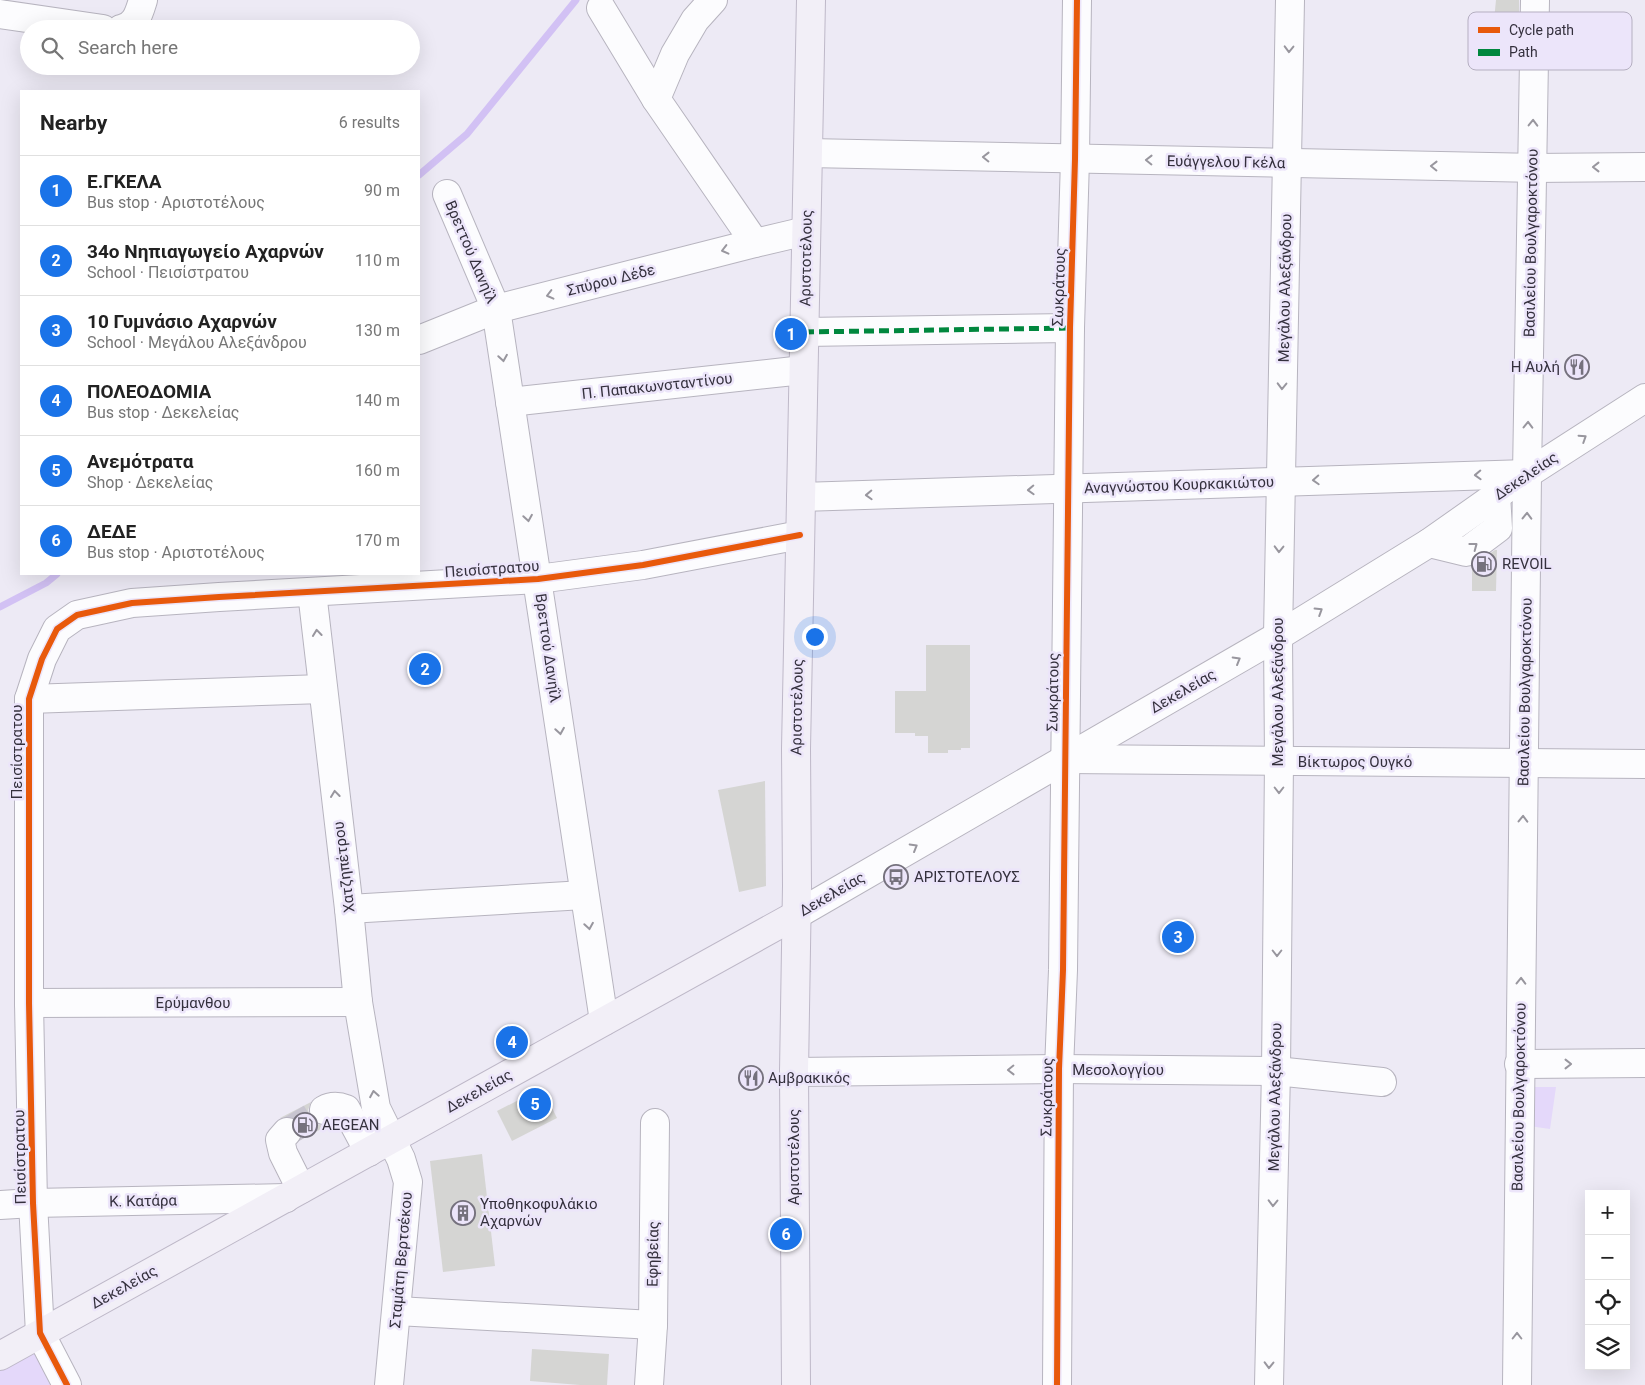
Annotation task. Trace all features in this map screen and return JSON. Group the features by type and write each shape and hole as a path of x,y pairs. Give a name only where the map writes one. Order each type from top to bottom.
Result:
{"main road":[{"name":"Αριστοτέλους","path":"796,1385 794,1072 796,749 810,0"},
{"name":"Δεκελείας","path":"0,1356 796,915"}],"street":[{"path":"136,20 143,0"},
{"path":"656,100 680,46 695,20 713,0"},
{"name":"Σωκράτους","path":"1058,1385 1059,1069 1063,970 1070,328 1077,0"},
{"name":"Μεγάλου Αλεξάνδρου","path":"1269,1385 1276,1071 1280,482 1290,0"},
{"path":"601,8 656,100 755,243"},
{"path":"0,14 41,20"},
{"name":"Βασιλείου Βουλγαροκτόνου","path":"1517,1385 1519,1064 1534,70"},
{"name":"Ευάγγελου Γκέλα","path":"808,153 1533,168 1645,167"},
{"name":"Βρεττού Δανηΐλ","path":"446,194 496,310 604,1021"},
{"name":"Σπύρου Δέδε","path":"420,340 496,310 806,231"},
{"path":"804,332 1070,328"},
{"name":"Π. Παπακωνσταντίνου","path":"510,402 803,370"},
{"name":"Δεκελείας","path":"796,915 1278,636 1429,543 1527,474 1645,398"},
{"name":"Αναγνώστου Κουρκακιώτου","path":"801,497 1527,474"},
{"path":"1496,495 1498,528 1526,556"},
{"path":"1429,543 1466,552 1498,528"},
{"name":"Πεισίστρατου","path":"40,1333 34,1203 29,1003 30,699 42,659 58,629 77,615 132,603 538,579 643,565 800,535"},
{"name":"Χατζηπέτρου","path":"312,592 358,1002 376,1108 380,1145"},
{"path":"30,699 323,689"},
{"path":"1128,724 1137,759"},
{"name":"Βίκτωρος Ουγκό","path":"1065,759 1645,764"},
{"path":"349,909 584,895"},
{"name":"Ερύμανθου","path":"29,1003 358,1002"},
{"path":"1519,1064 1645,1063"},
{"name":"Μεσολογγίου","path":"794,1072 1059,1069 1276,1071 1382,1082"},
{"path":"324,1110 330,1107 346,1109 380,1145"},
{"name":"Εφηβείας","path":"649,1385 653,1325 655,1123"},
{"path":"287,1132 280,1140 294,1193"},
{"name":"Σταμάτη Βερτσέκου","path":"380,1145 401,1159 408,1182 389,1385"},
{"name":"Κ. Κατάρα","path":"0,1205 294,1193"},
{"path":"397,1311 653,1325"},
{"path":"40,1333 67,1385"}],"shaded area":[{"path":"1528,1087 1556,1087 1550,1129 1529,1126"},
{"path":"39,1351 55,1385 0,1385 0,1371"}],"building":[{"path":"1496,0 1519,0 1519,12 1495,12"},
{"path":"1497,550 1496,591 1472,591 1472,566"},
{"path":"926,645 970,645 970,748 948,750 948,753 928,753 928,736 915,736 915,733 895,733 895,691 926,691"},
{"path":"765,781 766,886 739,892 718,790"},
{"path":"542,1088 557,1118 512,1141 497,1111"},
{"path":"311,1102 308,1110 310,1117 315,1123 323,1126 331,1124 300,1140 302,1127 298,1121 290,1117 280,1118"},
{"name":"Υποθηκοφυλάκιο Αχαρνών","path":"482,1154 495,1266 443,1272 430,1161"},
{"path":"532,1349 609,1354 607,1385 530,1381"}],"waterway":[{"path":"420,174 467,134 576,0"},
{"path":"0,607 46,583 56,575"}],"tunnel":[{"path":"287,1132 324,1110"}],"marked path":[{"path":"804,332 1070,328"}],"cycle path":[{"path":"1057,1385 1059,1069 1063,970 1070,328 1077,0"},
{"path":"67,1385 40,1333 33,1203 29,1003 29,699 42,659 57,629 77,615 132,603 538,579 643,565 800,535"}],"place":[{"name":"Ε.ΓΚΕΛΑ","path":"791,334"},
{"name":"Η Αυλή","path":"1577,367"},
{"name":"REVOIL","path":"1484,564"},
{"name":"34o Νηπιαγωγείο Αχαρνών","path":"425,669"},
{"name":"ΑΡΙΣΤΟΤΕΛΟΥΣ","path":"896,877"},
{"name":"10 Γυμνάσιο Αχαρνών","path":"1178,937"},
{"name":"ΠΟΛΕΟΔΟΜΙΑ","path":"512,1042"},
{"name":"Αμβρακικός","path":"751,1078"},
{"name":"Ανεμότρατα","path":"535,1104"},
{"name":"AEGEAN","path":"305,1125"},
{"name":"Υποθηκοφυλάκιο Αχαρνών","path":"463,1213"},
{"name":"ΔΕΔΕ","path":"786,1234"}]}
